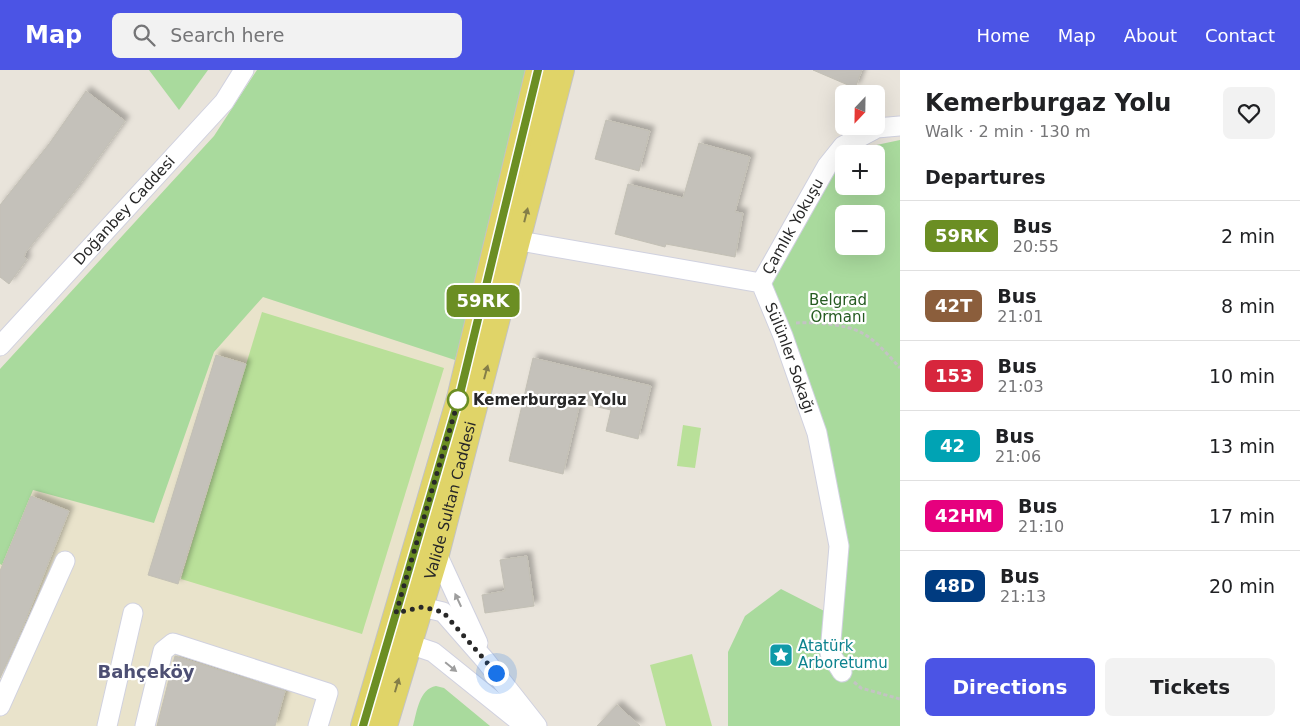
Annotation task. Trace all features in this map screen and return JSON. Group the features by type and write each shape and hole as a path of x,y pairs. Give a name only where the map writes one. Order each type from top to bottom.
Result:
{"main road":[{"name":"Valide Sultan Caddesi","path":"363,726 459,398 538,70"},
{"name":"Valide Sultan Caddesi","path":"385,726 437,554 520,241 562,70"}],"street":[{"name":"Doğanbey Caddesi","path":"0,346 224,102 244,70"},
{"name":"Çamlık Yokuşu","path":"761,283 827,166 843,146 877,128 900,126"},
{"name":"Sülünler Sokağı","path":"520,241 761,283 778,324 816,434 839,546 830,653 842,672"},
{"path":"437,554 485,660"},
{"path":"0,706 65,561"},
{"path":"396,613 422,607 443,612 485,660 537,726"},
{"path":"106,726 133,613"},
{"path":"145,726 163,651 173,643 328,693 318,726"},
{"path":"409,644 433,652 525,726"}],"path":[{"path":"778,324 827,324 862,332 900,368"},
{"path":"842,672 861,688 900,699"}],"shaded area":[{"path":"257,70 491,238 350,726 0,726 0,369 214,136"}],"green space":[{"path":"149,70 208,70 179,110"},
{"path":"257,70 529,70 491,238 455,360 263,297 214,352 154,523 33,490 2,565 0,564 0,369 214,136"},
{"name":"Belgrad Ormanı","path":"900,140 900,726 728,726 728,652 745,616 781,589 838,618 817,433 761,283 835,172 835,195 885,195 885,145 876,145"},
{"path":"262,312 444,368 362,634 181,579"},
{"path":"683,425 701,428 695,468 677,466"},
{"path":"692,654 712,726 666,726 650,665"},
{"path":"436,686 444,688 490,726 413,726 422,696 430,688"}],"building":[{"path":"813,70 862,70 856,85 848,85"},
{"path":"86,91 125,121 77,188 26,252 24,257 27,259 9,284 0,277 0,205 49,144"},
{"path":"606,120 650,131 639,171 595,159"},
{"path":"699,143 750,157 735,212 743,213 735,257 666,244 665,247 615,234 628,184 683,198"},
{"path":"216,355 246,364 178,584 148,575"},
{"path":"533,358 651,386 638,439 606,431 611,410 580,403 563,474 509,461"},
{"path":"31,496 69,511 0,678 0,571"},
{"path":"527,556 534,606 485,613 482,595 505,591 500,560"},
{"path":"175,656 285,691 275,726 157,726"},
{"path":"617,705 640,726 597,726"}],"bus line":[{"name":"59RK","path":"363,726 459,398 496,252 538,70"}],"place":[{"name":"Kemerburgaz Yolu","path":"458,400"},
{"name":"Atatürk Arboretumu","path":"781,655"}],"district":[{"name":"Bahçeköy","path":"146,671"}],"route":[{"path":"458,400 459,398 396,613 422,607 443,612 496,673"}]}
